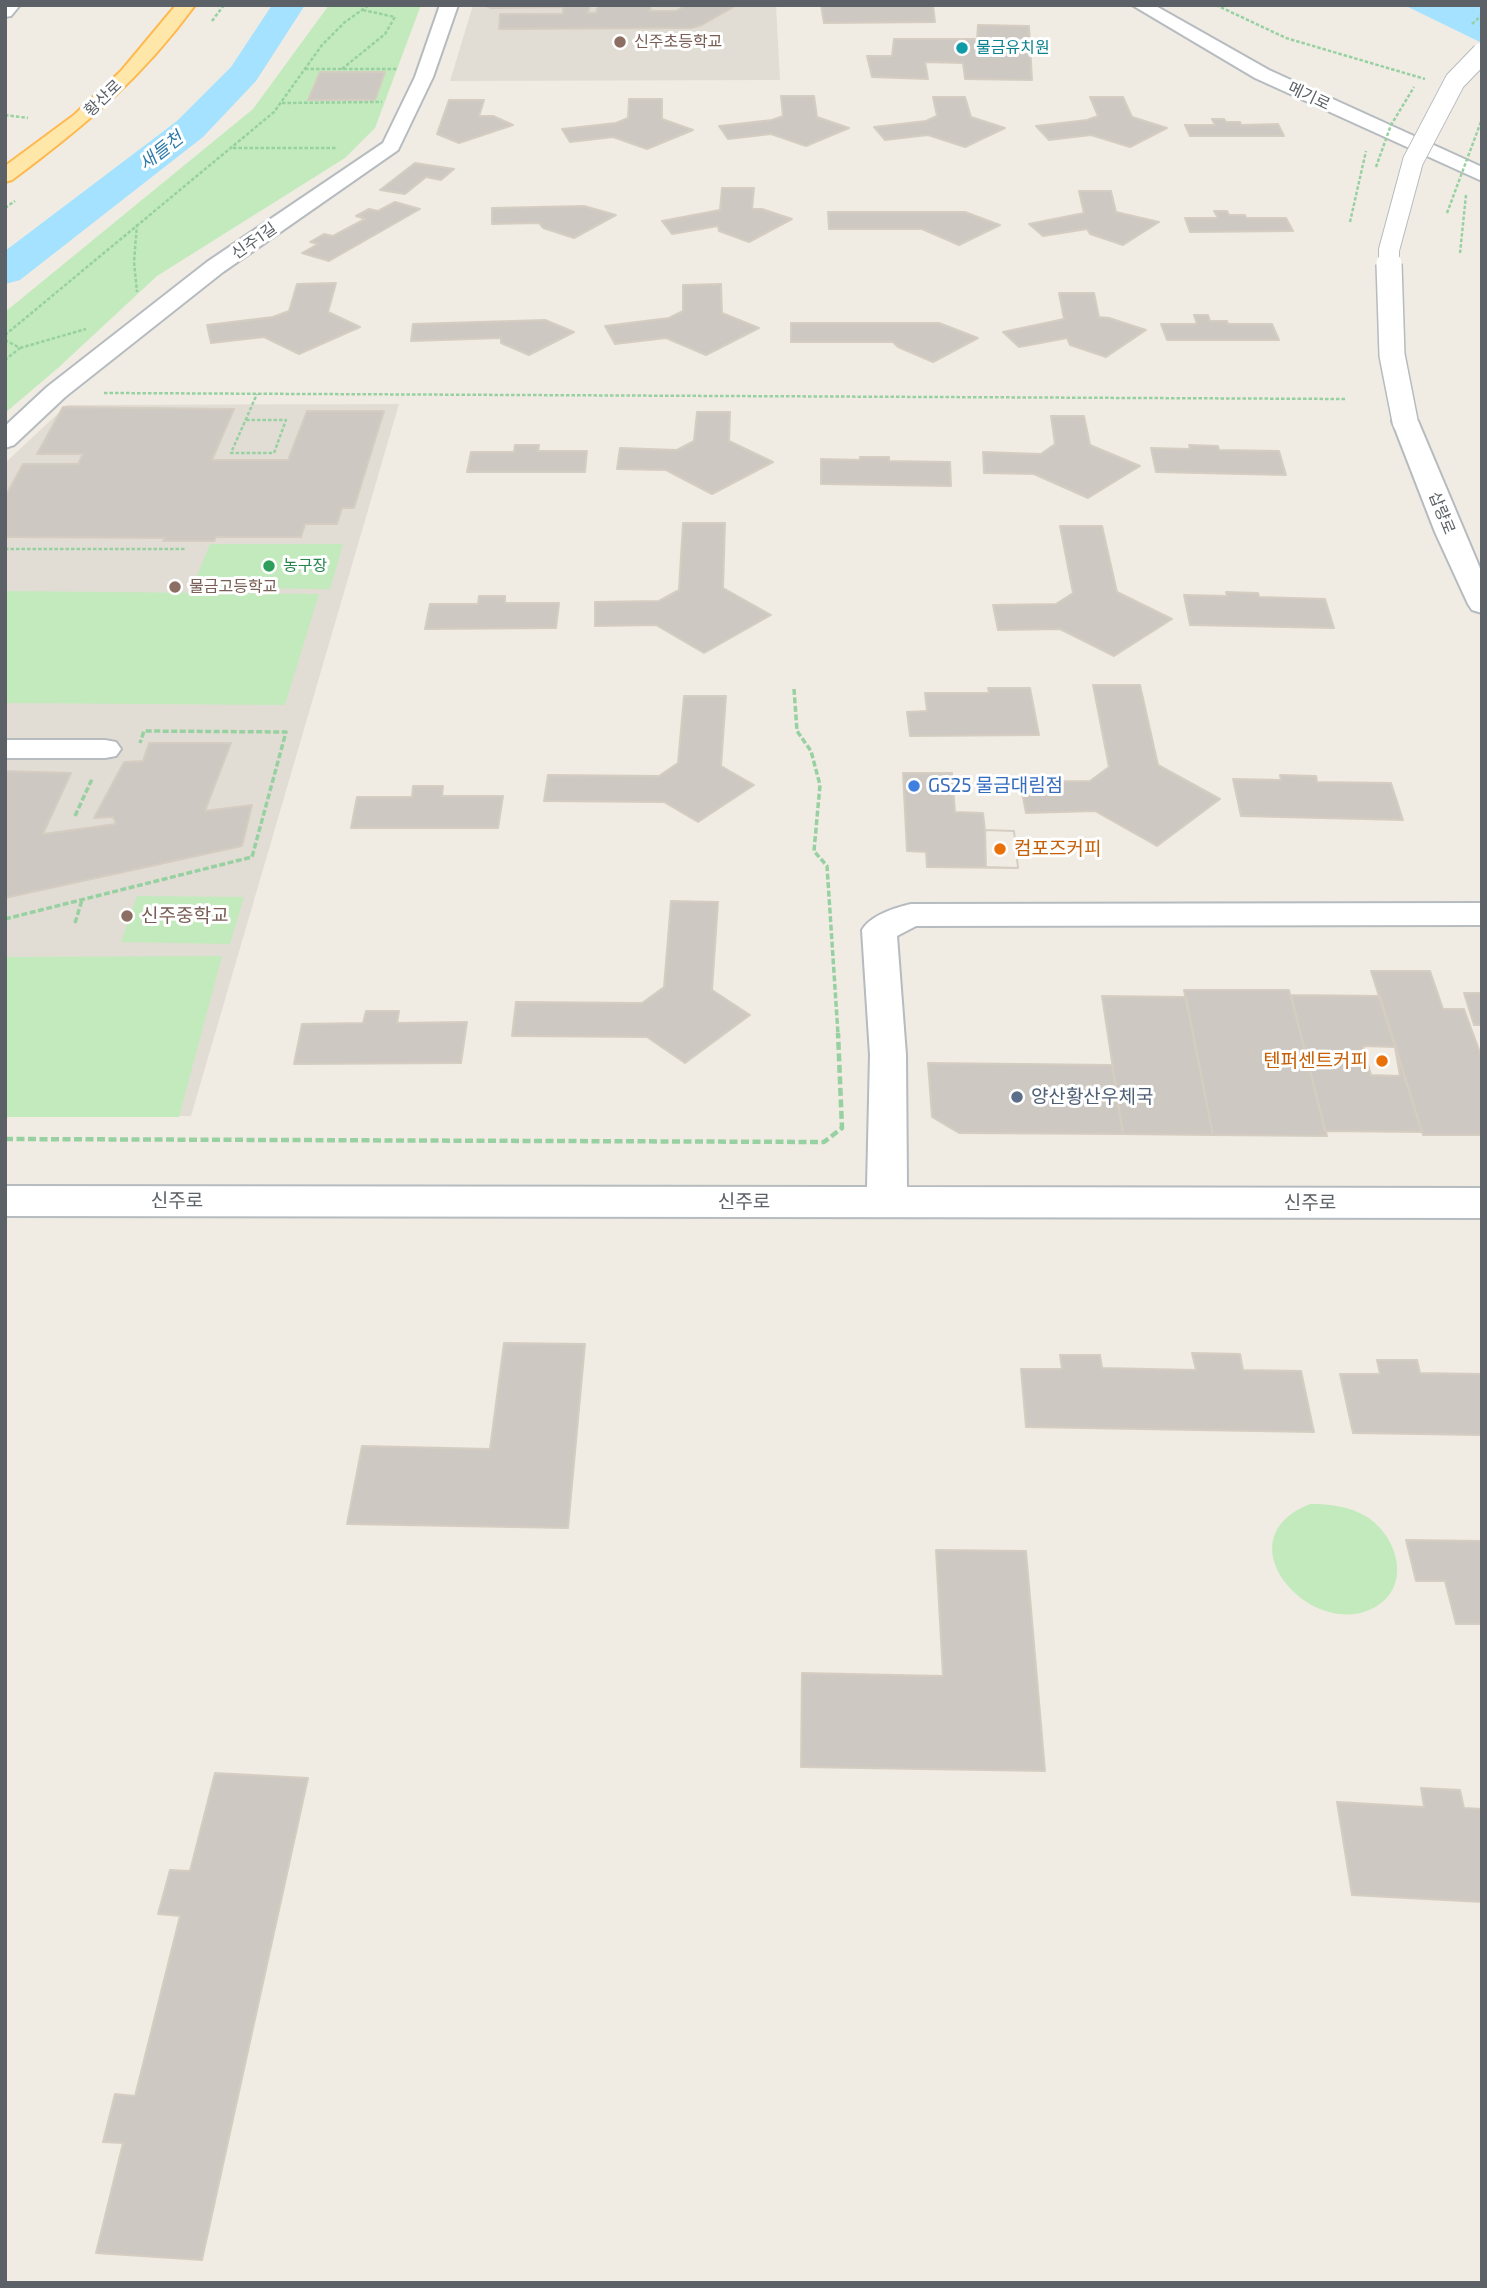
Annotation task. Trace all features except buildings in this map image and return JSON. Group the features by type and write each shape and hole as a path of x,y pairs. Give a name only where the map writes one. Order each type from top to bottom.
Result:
{"main road":[{"name":"황산로","path":"5,176 81,120 128,75 186,5"}],"street":[{"path":"5,12 11,5"},
{"name":"신주1길","path":"5,440 56,393 215,267 391,146 424,77 449,5"},
{"name":"메기로","path":"1141,5 1262,74 1482,175"},
{"name":"삽량로","path":"1482,53 1455,81 1413,161 1389,250 1392,355 1405,421 1449,532 1482,604"},
{"path":"5,749 105,749"},
{"path":"887,1202 888,1055 879,930 911,915 1482,914"},
{"name":"신주로","path":"5,1201 1482,1203"}],"path":[{"path":"5,335 274,112 322,46 345,22 369,5"},
{"path":"1216,5 1286,38 1433,82"},
{"path":"342,69 385,34 395,17 363,10"},
{"path":"304,69 405,69"},
{"path":"281,103 394,102"},
{"path":"5,115 28,118"},
{"path":"1447,213 1482,119"},
{"path":"232,148 338,148"},
{"path":"1350,222 1366,150 1380,152"},
{"path":"1456,186 1467,187 1460,253"},
{"path":"137,224 134,262 138,300"},
{"path":"5,360 20,348 91,327"},
{"path":"5,340 20,348"},
{"path":"103,393 1346,399"},
{"path":"246,420 286,420 274,453 231,453 257,394"},
{"path":"5,548 185,549"},
{"path":"5,1139 824,1142 842,1128 843,1119 827,866 814,851 820,785 811,751 797,731 794,689"},
{"path":"5,919 252,858 286,732 144,731 138,749 105,749 75,816"},
{"path":"75,923 82,900"}],"shaded area":[{"name":"신주초등학교","path":"473,5 776,5 780,80 450,81"},
{"path":"399,404 191,1116 5,1117 5,463 67,405"}],"green space":[{"path":"329,5 421,5 375,128 345,158 157,276 5,413 5,312 253,109"},
{"name":"농구장","path":"210,544 343,544 330,589 192,588"},
{"path":"5,591 319,594 285,705 5,703"},
{"path":"137,896 244,897 230,944 121,942"},
{"path":"222,956 179,1117 5,1117 5,957"},
{"path":"1310,1504 1353,1510 1367,1517 1386,1536 1393,1548 1397,1573 1388,1597 1377,1606 1353,1614 1327,1612 1304,1600 1286,1583 1274,1562 1273,1541 1284,1520"}],"water":[{"path":"1404,5 1482,5 1482,43"}],"waterway":[{"name":"새들천","path":"5,271 190,129 244,74 289,5"}],"place":[{"name":"신주초등학교","path":"620,42"},
{"name":"물금유치원","path":"962,48"},
{"name":"농구장","path":"269,566"},
{"name":"물금고등학교","path":"175,587"},
{"name":"GS25 물금대림점","path":"914,786"},
{"name":"컴포즈커피","path":"1000,849"},
{"name":"신주중학교","path":"127,916"},
{"name":"텐퍼센트커피","path":"1382,1061"},
{"name":"양산황산우체국","path":"1017,1097"}]}
